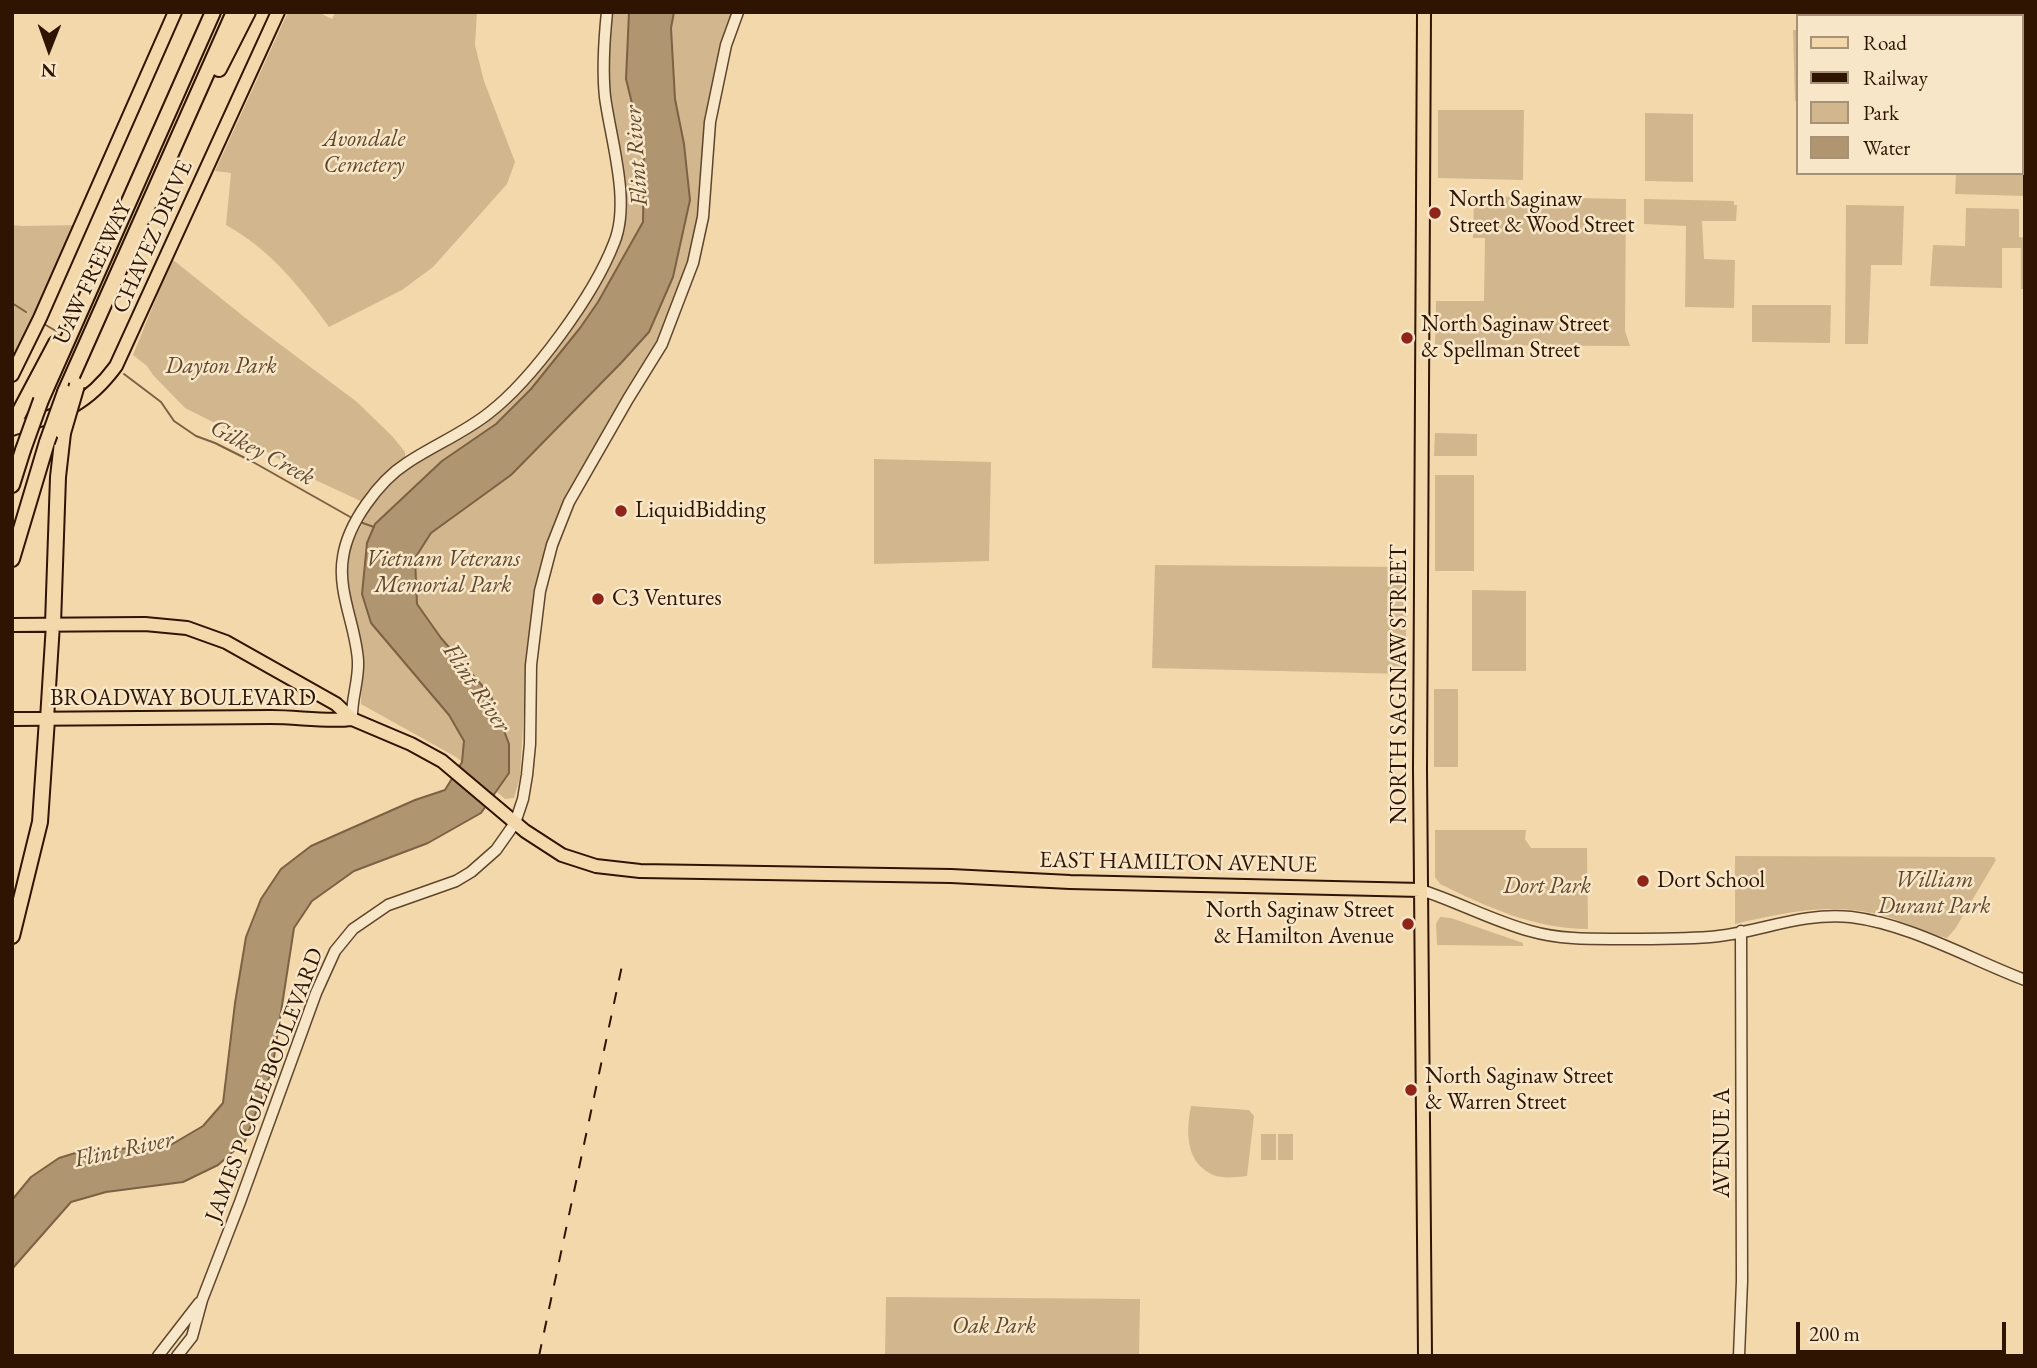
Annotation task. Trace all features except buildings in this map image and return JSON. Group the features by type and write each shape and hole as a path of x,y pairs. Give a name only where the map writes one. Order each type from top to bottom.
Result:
{"highway":[{"path":"192,60 206,12"},
{"name":"UAW FREEWAY","path":"12,485 41,400 213,12"},
{"name":"UAW FREEWAY","path":"12,559 47,442 96,324 234,12"},
{"path":"168,163 198,111 248,12"},
{"path":"12,427 100,266"},
{"path":"53,624 58,477 71,389"},
{"path":"12,936 40,822 47,719"}],"main road":[{"path":"12,375 176,12"},
{"name":"CHAVEZ DRIVE","path":"12,427 55,415 82,402 116,366 278,12"},
{"name":"NORTH SAGINAW STREET","path":"1424,12 1420,466 1425,1356"},
{"path":"47,719 53,624"},
{"path":"12,625 161,624 200,632 226,642 336,704 352,719"},
{"name":"BROADWAY BOULEVARD","path":"12,719 352,719"},
{"name":"EAST HAMILTON AVENUE","path":"352,719 424,750 454,770 541,843 562,855 596,866 623,870 1421,890"}],"street":[{"path":"352,719 358,664 342,573 342,558 351,531 362,511 383,484 405,464 489,413 543,358 607,261 619,229 621,196 605,94 603,52 607,12"},
{"name":"JAMES P COLE BOULEVARD","path":"177,1356 192,1337 202,1300 316,993 335,951 353,929 388,905 456,881 471,872 496,850 515,823 527,775 531,665 540,591 552,545 569,502 662,344 692,263 703,217 710,122 726,45 738,12"},
{"name":"EAST HAMILTON AVENUE","path":"1421,890 1503,923 1558,937 1714,937 1802,918 1833,916 1864,919 1908,931 2025,981"},
{"name":"AVENUE A","path":"1739,1356 1742,1281 1741,931"},
{"name":"JAMES P COLE BOULEVARD","path":"158,1356 202,1300"}],"green space":[{"name":"Avondale Cemetery","path":"288,12 318,12 332,19 335,12 477,12 475,45 484,81 515,162 507,184 433,267 402,290 329,327 295,283 270,257 226,225 231,173 215,171"},
{"name":"Vietnam Veterans Memorial Park","path":"612,12 735,12 707,111 691,254 671,315 654,349 588,460 537,588 528,638 520,777 514,798 505,799 456,757 361,704 362,652 348,591 346,565 352,543 373,504 395,479 431,453 477,426 534,367 607,261 623,207 605,73"},
{"path":"1793,30 1796,30 1795,101"},
{"path":"2025,46 2025,101 2023,101"},
{"path":"1438,110 1524,110 1523,180 1438,178"},
{"path":"1645,113 1693,114 1693,182 1645,181"},
{"path":"2025,117 2025,196 1955,194 1956,175 2023,175"},
{"path":"1474,196 1626,199 1625,331 1630,346 1435,345 1436,301 1484,301 1485,238 1473,238"},
{"path":"1644,199 1734,201 1734,205 1737,205 1736,221 1702,221 1704,259 1735,260 1734,308 1685,307 1686,226 1644,224"},
{"path":"1846,205 1904,206 1902,265 1871,265 1868,344 1845,344"},
{"path":"1966,208 2019,209 2019,237 2025,238 2025,289 2021,289 2021,248 2002,248 2002,288 1930,286 1933,245 1965,246"},
{"path":"12,225 81,225 12,372"},
{"name":"Dayton Park","path":"172,259 357,402 405,452 405,464 367,504 311,478 233,432 185,408 147,366 133,355"},
{"path":"1752,305 1831,305 1830,343 1752,342"},
{"path":"1435,433 1477,434 1477,456 1434,456"},
{"path":"874,459 991,462 989,561 874,564"},
{"path":"1435,475 1474,475 1474,571 1435,571"},
{"path":"1155,565 1406,567 1406,674 1152,668"},
{"path":"1472,590 1526,591 1526,671 1472,671"},
{"path":"1434,689 1458,689 1458,767 1434,767"},
{"name":"Dort Park","path":"1435,830 1526,830 1525,839 1531,848 1587,848 1588,929 1530,921 1440,884 1435,877"},
{"name":"William Durant Park","path":"1735,856 1994,857 1996,860 1947,938 1889,917 1843,909 1807,910 1735,924"},
{"name":"Dort Park","path":"1440,917 1451,918 1523,943 1523,946 1437,945 1436,924"},
{"path":"1191,1106 1249,1110 1254,1116 1247,1176 1213,1175 1197,1162 1192,1154 1188,1136"},
{"path":"1261,1134 1276,1134 1276,1160 1261,1160"},
{"path":"1278,1134 1293,1134 1293,1160 1278,1160"},
{"name":"Oak Park","path":"886,1297 1140,1299 1139,1356 885,1356"}],"water":[{"name":"Flint River","path":"629,12 674,12 671,28 675,99 684,144 690,200 673,277 649,332 621,363 511,475 431,533 415,558 417,604 441,638 491,696 509,744 509,773 481,813 428,843 354,871 312,901 294,928 272,1070 245,1141 218,1165 183,1182 106,1192 71,1202 12,1269 12,1200 31,1177 59,1158 82,1151 169,1146 203,1126 223,1103 246,937 261,899 281,869 311,846 415,800 445,790 462,762 464,741 449,715 371,623 362,594 367,543 375,524 442,461 496,424 531,389 598,302 643,222 644,152 626,79"}],"waterway":[{"name":"Gilkey Creek","path":"12,303 26,312"},
{"name":"Gilkey Creek","path":"44,324 56,331"},
{"name":"Gilkey Creek","path":"124,374 161,402 174,421 196,436 253,462 352,518"},
{"name":"Gilkey Creek","path":"360,522 374,527"}],"railway":[{"path":"539,1356 623,961"}],"place":[{"name":"North Saginaw Street & Wood Street","path":"1435,213"},
{"name":"North Saginaw Street & Spellman Street","path":"1407,338"},
{"name":"LiquidBidding","path":"621,511"},
{"name":"C3 Ventures","path":"598,599"},
{"name":"Dort School","path":"1643,881"},
{"name":"North Saginaw Street & Hamilton Avenue","path":"1408,924"},
{"name":"North Saginaw Street & Warren Street","path":"1411,1090"}]}
